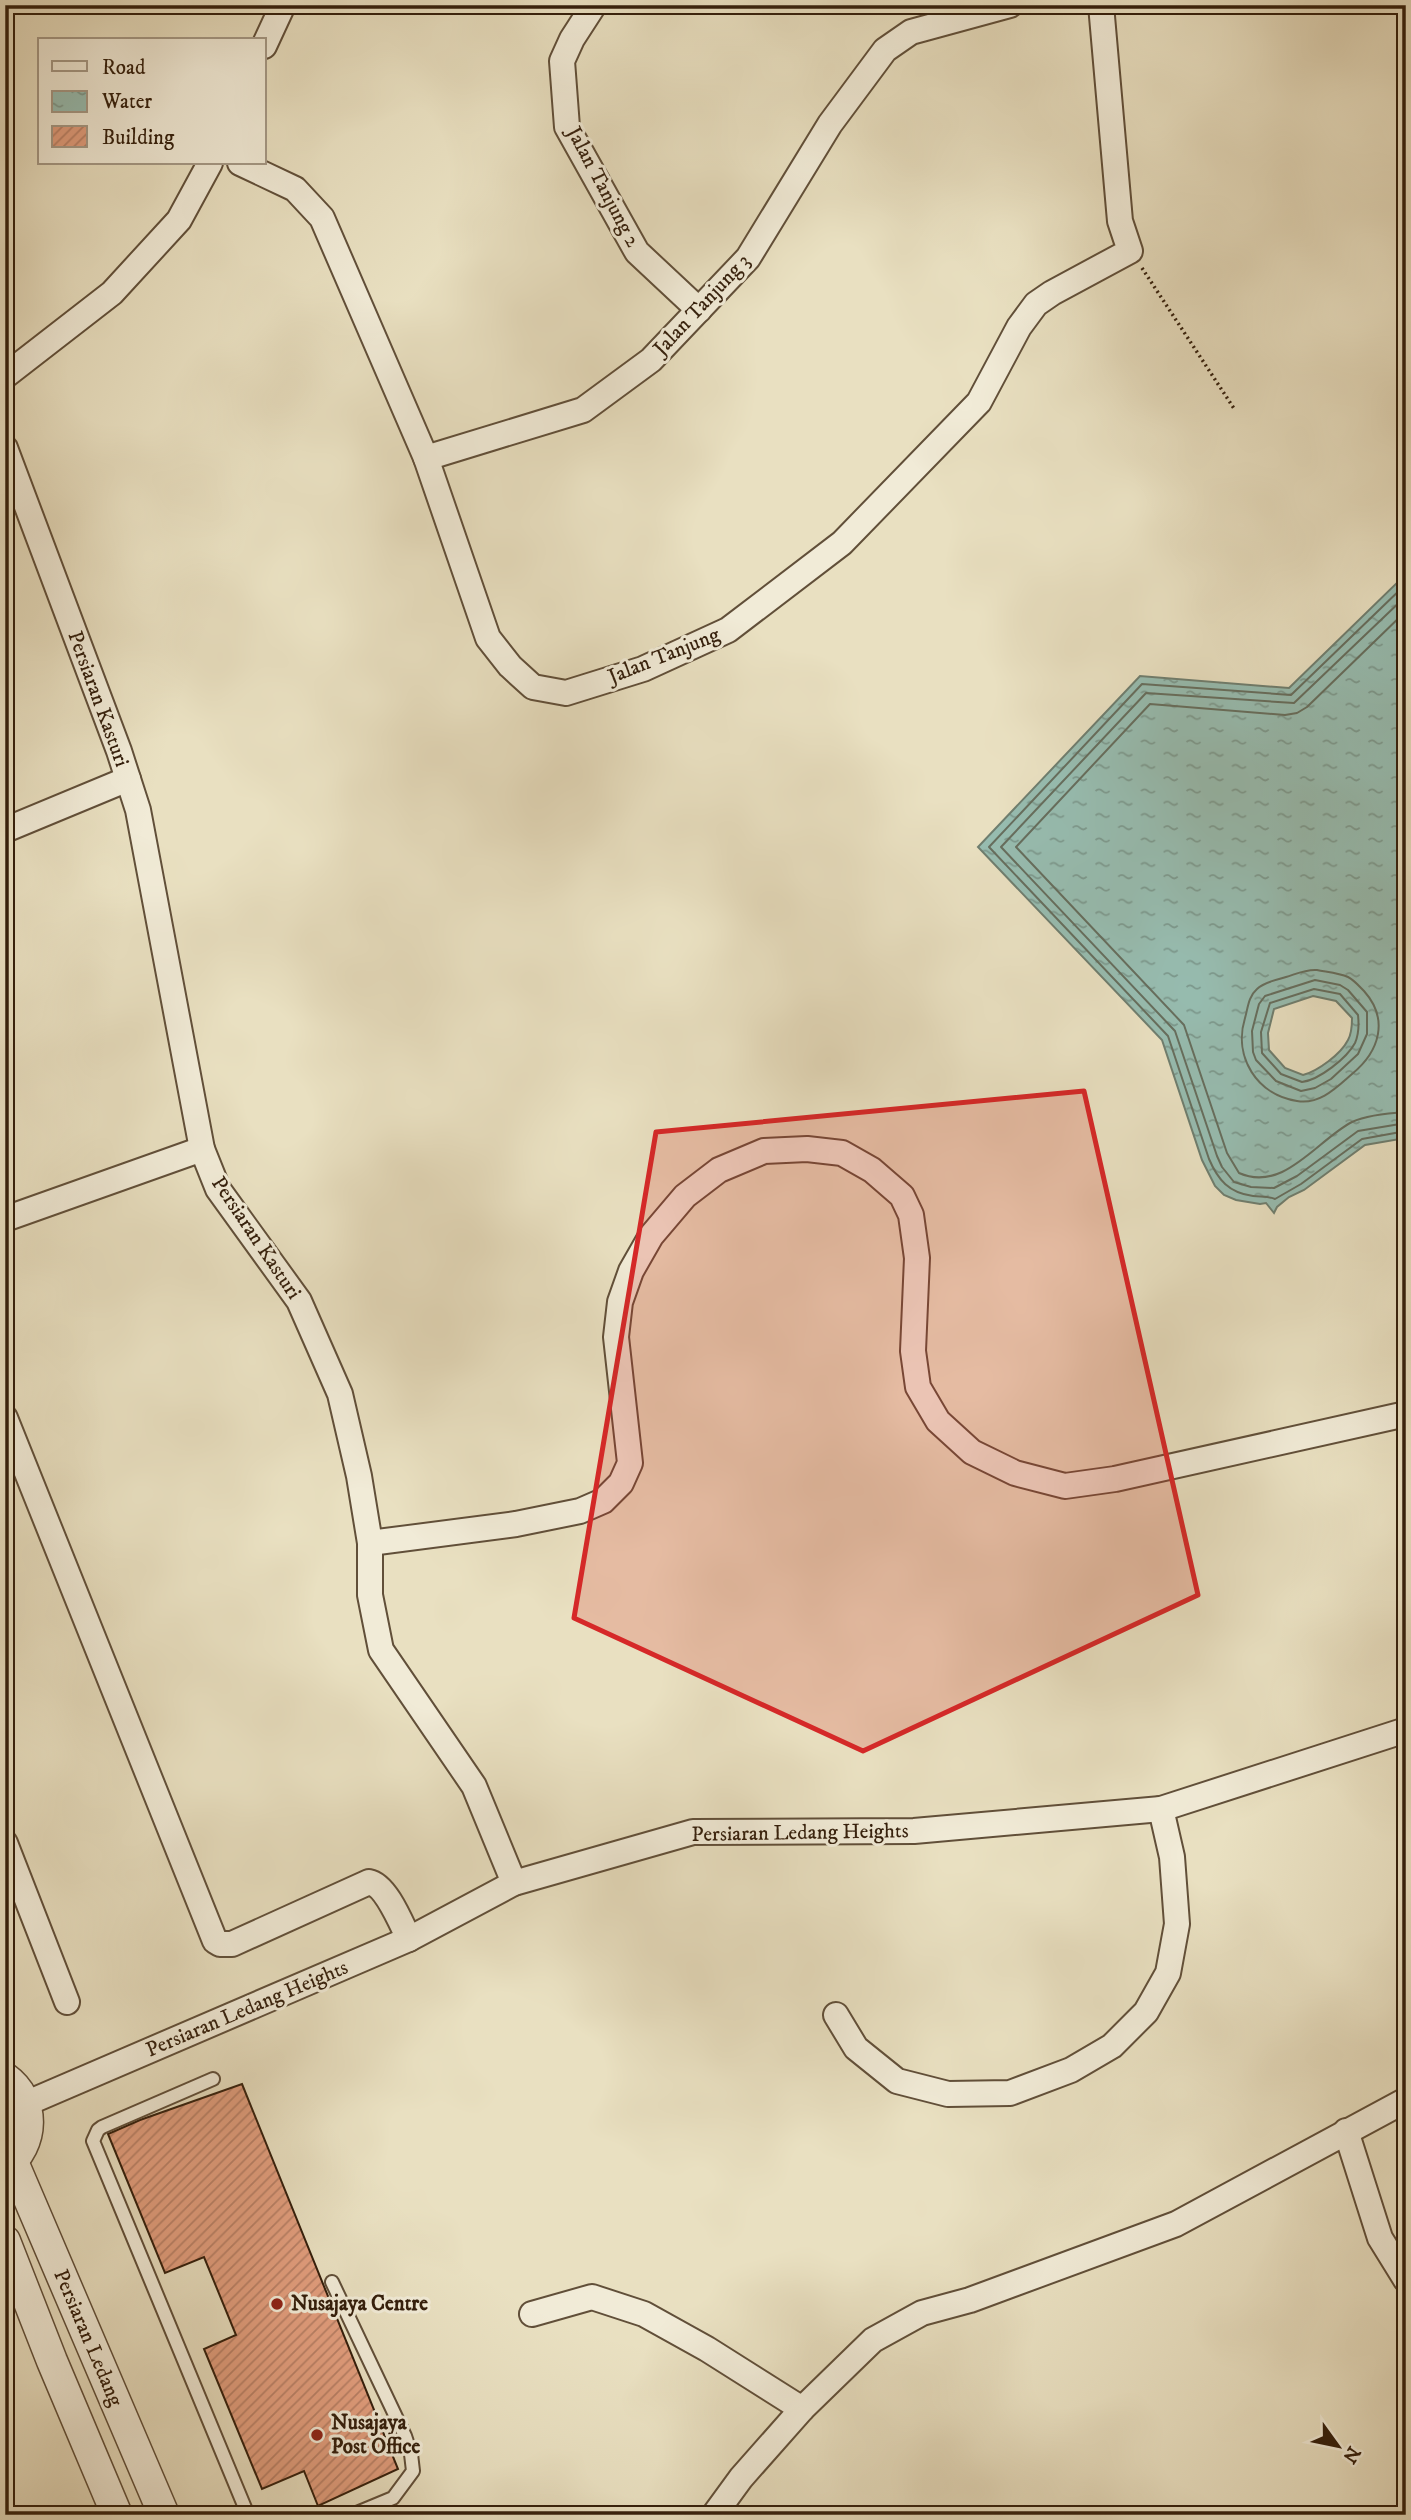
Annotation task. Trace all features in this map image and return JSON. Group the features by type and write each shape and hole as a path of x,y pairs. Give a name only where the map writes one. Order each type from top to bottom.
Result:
{"street":[{"path":"266,42 283,5"},
{"name":"Jalan Tanjung 2","path":"594,5 572,39 562,61 567,127 591,173 644,261 699,310"},
{"name":"Jalan Tanjung 3","path":"426,458 583,410 651,360 748,258 830,124 886,50 911,32 1010,5"},
{"path":"1101,5 1120,220 1130,251"},
{"path":"5,376 112,293 178,220 209,164"},
{"name":"Jalan Tanjung","path":"242,164 295,189 322,218 426,458 488,638 510,666 533,687 566,693 642,670 728,630 842,543 979,402 1019,327 1036,304 1130,251"},
{"name":"Persiaran Kasturi","path":"5,448 138,810 202,1149 218,1189 299,1301 340,1394 359,1476 370,1543 370,1595 382,1650 474,1786 514,1883"},
{"path":"5,830 128,779"},
{"path":"5,1219 202,1149"},
{"path":"370,1543 516,1524 580,1511 603,1501 621,1483 630,1463 616,1337 620,1302 631,1271 651,1236 685,1196 719,1170 764,1151 807,1149 842,1153 872,1170 902,1196 911,1214 918,1258 913,1351 918,1387 938,1421 972,1452 1015,1473 1066,1486 1115,1479 1406,1414"},
{"path":"5,1418 215,1941 232,1944 369,1882 383,1890 409,1939"},
{"name":"Persiaran Ledang Heights","path":"25,2104 409,1939 514,1883 693,1832 914,1830 1161,1809 1406,1730"},
{"path":"835,2015 856,2048 897,2081 948,2094 1010,2092 1071,2070 1112,2046 1146,2012 1168,1973 1177,1924 1172,1857 1161,1809"},
{"path":"5,1843 67,2002"},
{"path":"5,2078 19,2091 28,2119 22,2149 9,2164"},
{"path":"714,2515 741,2478 802,2409 873,2340 922,2314 970,2300 1176,2224 1406,2100"},
{"path":"1346,2131 1380,2238 1406,2280"},
{"name":"Persiaran Ledang","path":"9,2164 164,2515"},
{"name":"Persiaran Ledang","path":"5,2241 117,2515"},
{"path":"532,2314 592,2297 644,2314 707,2349 802,2409"}],"lane":[{"path":"213,2079 102,2127 97,2130 93,2141 248,2515"},
{"path":"332,2282 405,2436 413,2471 393,2498 352,2515"}],"path":[{"path":"1130,251 1236,410"}],"highlighted area":[{"path":"1084,1091 1198,1595 863,1751 574,1618 656,1132"}],"water":[{"path":"1406,574 1406,1138 1365,1145 1304,1190 1289,1197 1274,1213 1266,1203 1236,1200 1224,1195 1215,1186 1202,1160 1162,1040 978,847 1140,676 1289,688","holes":["1313,996 1336,1001 1352,1018 1350,1035 1345,1045 1329,1061 1309,1073 1303,1075 1285,1068 1269,1050 1268,1033 1274,1009"]}],"building":[{"name":"Nusajaya Centre","path":"242,2084 398,2469 318,2506 304,2471 262,2489 204,2349 236,2335 204,2257 165,2273 108,2134"}],"place":[{"name":"Nusajaya Centre","path":"277,2304"},
{"name":"Nusajaya Post Office","path":"317,2435"}]}
